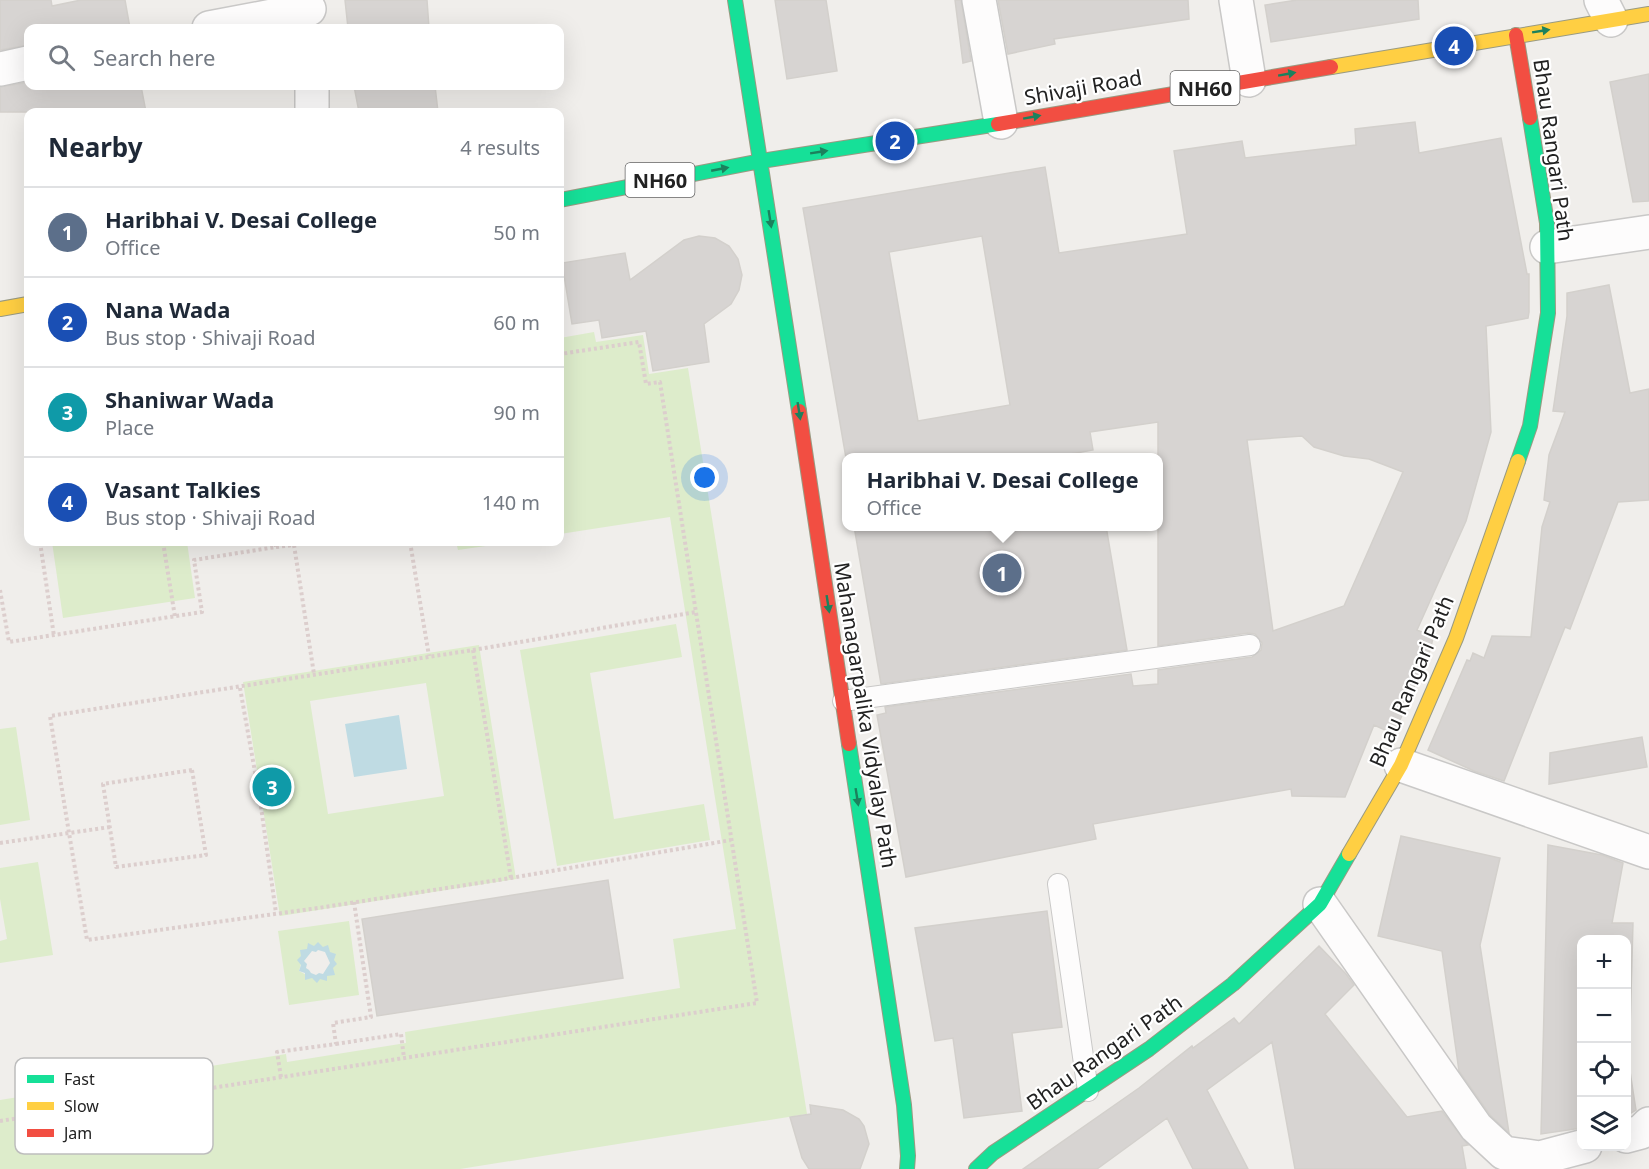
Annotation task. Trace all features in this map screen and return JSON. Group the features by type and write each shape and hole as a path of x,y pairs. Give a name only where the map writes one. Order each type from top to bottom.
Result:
{"main road":[{"name":"Mahanagarpalika Vidyalay Path","path":"735,0 904,1105 907,1169"},
{"name":"Shivaji Road","path":"564,199 761,161 1515,35 1606,10 1649,14"},
{"name":"Bhau Rangari Path","path":"976,1169 993,1153 1149,1049 1233,984 1320,904 1401,765 1456,638 1530,426 1548,313 1547,222 1515,35"},
{"path":"0,309 24,305"}],"street":[{"path":"980,0 1001,122"},
{"path":"1236,0 1249,80"},
{"path":"234,24 309,12"},
{"path":"0,69 24,64"},
{"path":"312,90 312,108"},
{"path":"1547,247 1649,232"},
{"path":"1401,765 1649,852"},
{"path":"1320,904 1483,1134 1504,1153 1540,1158 1577,1148"},
{"path":"1631,1135 1641,1132 1649,1124"}],"lane":[{"path":"843,701 1250,645"},
{"path":"1058,884 1088,1091"}],"path":[{"path":"213,1088 757,1003 660,382 646,384 639,342 564,353"},
{"path":"41,546 54,636"},
{"path":"164,546 175,617"},
{"path":"0,590 9,642 54,636 202,612 194,560 285,546"},
{"path":"294,546 314,674"},
{"path":"411,546 429,656"},
{"path":"696,612 240,688 50,716 87,940 511,878 731,840"},
{"path":"473,650 511,878"},
{"path":"240,688 260,801 276,913"},
{"path":"192,770 206,855 116,867 110,827 103,784 192,770"},
{"path":"0,843 110,827"},
{"path":"336,1044 333,1023 371,1017 354,902"},
{"path":"281,1077 277,1052 401,1034 404,1058"},
{"path":"0,1121 15,1119"}],"green space":[{"path":"594,332 596,342 643,335 649,374 688,368 807,1114 460,1169 0,1169 0,1100 15,1098 15,1154 213,1154 213,1066 286,1054 287,1062 406,1043 405,1032 680,988 673,939 736,929 670,517 564,533 564,337"},
{"path":"53,546 188,546 195,598 63,618"},
{"path":"457,546 486,546 458,550"},
{"path":"676,624 682,657 590,673 614,819 704,804 710,840 557,866 520,650"},
{"path":"479,645 516,879 280,916 243,682","holes":["426,683 444,796 328,814 310,701"]},
{"path":"16,727 30,820 0,825 0,729"},
{"path":"38,862 53,955 0,963 0,941 7,939 0,899 0,868"},
{"path":"349,921 359,995 289,1005 278,931","holes":["314,946 330,953 333,960 333,966 325,977 312,978 299,971 307,951"]}],"water":[{"path":"399,715 407,769 354,777 345,724"},
{"path":"318,942 323,947 328,945 330,952 336,954 334,960 337,964 333,968 335,975 327,976 327,981 320,979 317,983 312,978 305,980 305,973 299,971 301,965 297,960 301,956 300,950 307,949 308,943 314,946","holes":["312,951 325,952 330,963 323,974 311,973 304,961"]}],"building":[{"path":"0,0 51,0 52,6 81,0 125,0 129,24 24,24 24,46 0,50"},
{"path":"345,0 427,0 429,24 348,24"},
{"path":"775,0 826,0 837,71 787,79"},
{"path":"955,0 961,0 971,61 963,63"},
{"path":"998,0 1188,0 1189,19 1054,39 1055,44 1008,54"},
{"path":"1297,0 1418,0 1419,19 1271,42 1265,5"},
{"path":"1649,74 1649,201 1633,202 1610,82"},
{"path":"24,83 24,90 142,90 145,108 24,108 24,112 0,112 0,87"},
{"path":"355,90 435,90 438,108 358,108"},
{"path":"1415,122 1419,153 1501,138 1527,274 1529,274 1528,318 1486,326 1491,432 1466,521 1417,630 1433,637 1431,648 1394,734 1374,725 1345,797 1292,796 1291,789 1093,824 1096,839 906,877 877,715 886,713 885,707 1131,674 1133,686 1158,684 1158,670 1252,657 1261,650 1262,643 1255,634 1248,633 1158,646 1158,531 1163,531 1163,453 1158,453 1158,422 1090,432 1093,450 1076,453 845,453 803,208 1045,167 1059,253 1187,234 1174,151 1242,141 1245,158 1356,145 1355,129","holes":["982,236 1010,405 918,421 889,252","1302,436 1314,447 1344,456 1369,459 1403,472 1344,606 1273,631 1247,440"]},
{"path":"699,236 715,238 729,246 738,259 742,275 739,290 731,304 704,324 709,362 653,371 646,331 602,338 599,320 572,324 564,263 625,253 630,280 684,240"},
{"path":"1609,285 1630,393 1649,389 1649,500 1618,502 1570,629 1565,627 1504,781 1474,771 1428,750 1467,660 1470,661 1473,653 1484,658 1492,636 1531,637 1542,527 1550,502 1544,500 1549,455 1565,412 1553,411 1567,316 1567,293"},
{"path":"855,531 1107,531 1127,650 881,684"},
{"path":"1642,737 1647,767 1549,784 1550,753"},
{"path":"1401,836 1500,858 1480,945 1509,1133 1490,1115 1459,1071 1442,951 1378,936"},
{"path":"1548,845 1602,855 1623,863 1612,923 1633,923 1631,994 1631,935 1577,935 1577,1129 1541,1134"},
{"path":"608,880 623,978 377,1016 362,919"},
{"path":"1047,911 1062,1027 1012,1033 1022,1111 964,1118 953,1038 935,1041 915,928"},
{"path":"1319,946 1354,985 1325,1014 1407,1117 1442,1111 1468,1145 1462,1146 1466,1169 1295,1169 1272,1042 1207,1090 1248,1169 1193,1169 1167,1118 1097,1169 1023,1169 1139,1088 1192,1046 1193,1048 1234,1018 1239,1024"},
{"path":"1631,1078 1636,1110 1631,1113"},
{"path":"810,1105 843,1110 859,1119 864,1126 869,1144 860,1169 809,1169 802,1158 790,1117 811,1114"}],"traffic: fast":[{"path":"735,0 799,411"},
{"path":"1518,461 1530,426 1548,313 1547,223 1530,118"},
{"path":"564,199 761,161 998,124"},
{"path":"849,744 904,1105 907,1169"},
{"path":"976,1169 993,1153 1149,1049 1233,984 1320,904 1349,854"}],"traffic: slow":[{"path":"1331,67 1649,14"},
{"path":"0,309 24,305"},
{"path":"1349,854 1401,765 1456,638 1518,461"}],"traffic: jam":[{"path":"1516,35 1530,118"},
{"path":"998,124 1331,67"},
{"path":"799,411 849,744"}],"place":[{"name":"Vasant Talkies","path":"1454,46"},
{"name":"Nana Wada","path":"895,141"},
{"name":"Haribhai V. Desai College","path":"1002,573"},
{"name":"Shaniwar Wada","path":"272,787"}]}
